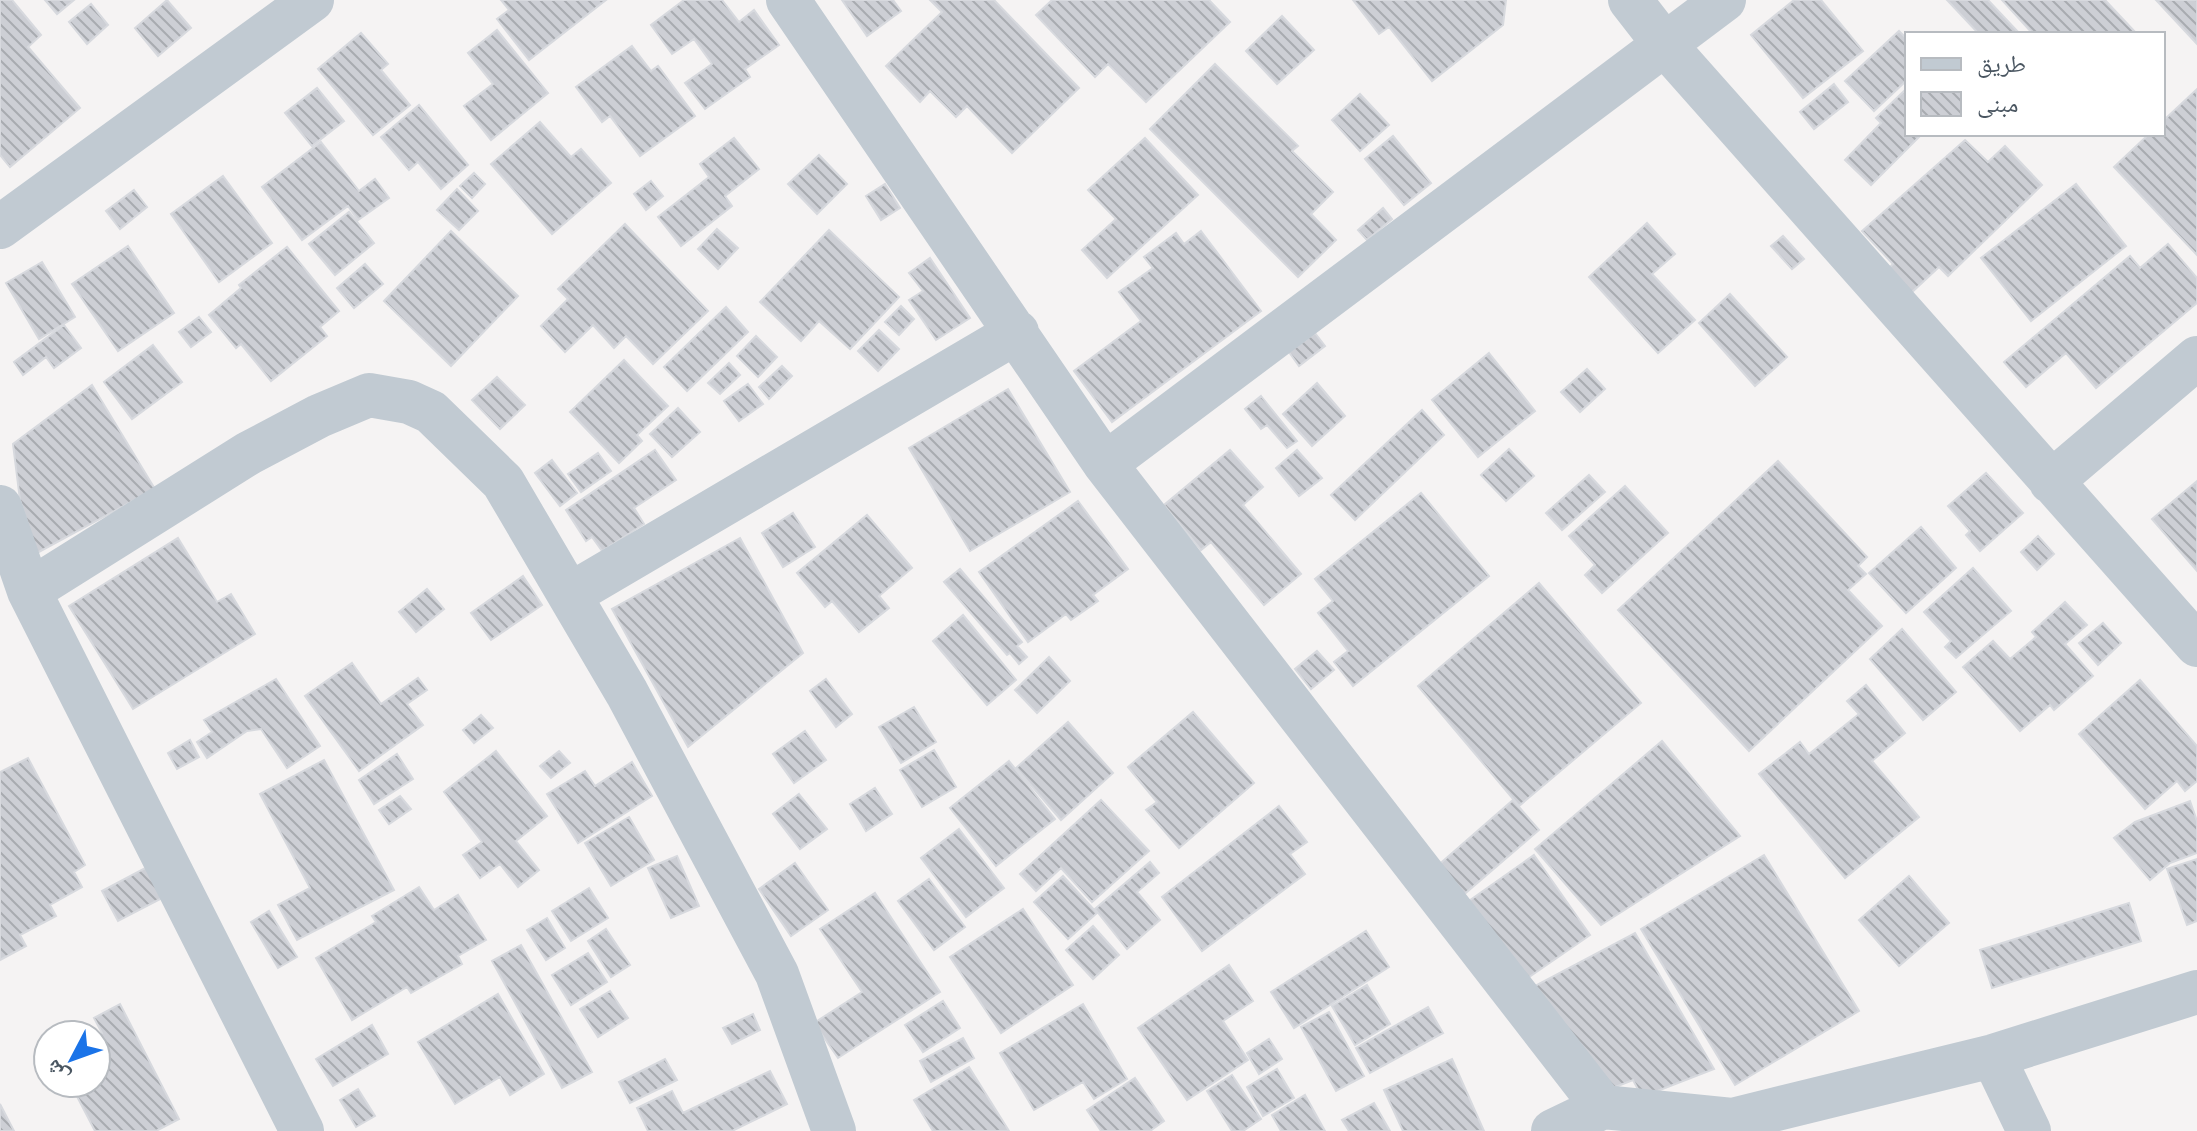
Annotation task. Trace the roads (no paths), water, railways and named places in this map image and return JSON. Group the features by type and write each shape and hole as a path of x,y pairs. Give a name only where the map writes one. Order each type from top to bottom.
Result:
{"street":[{"path":"0,227 312,0"},
{"path":"788,0 1105,464 1603,1107"},
{"path":"1630,0 1665,45 2197,645"},
{"path":"1105,464 1724,0"},
{"path":"571,594 1017,332"},
{"path":"2051,482 2197,358"},
{"path":"29,591 249,453 319,416 369,395 409,402 431,412 503,482 571,594 777,974 834,1131"},
{"path":"0,507 29,591 302,1131"},
{"path":"1553,1131 1603,1107 1733,1125 1993,1056 2197,992"},
{"path":"1993,1056 2029,1131"}]}
